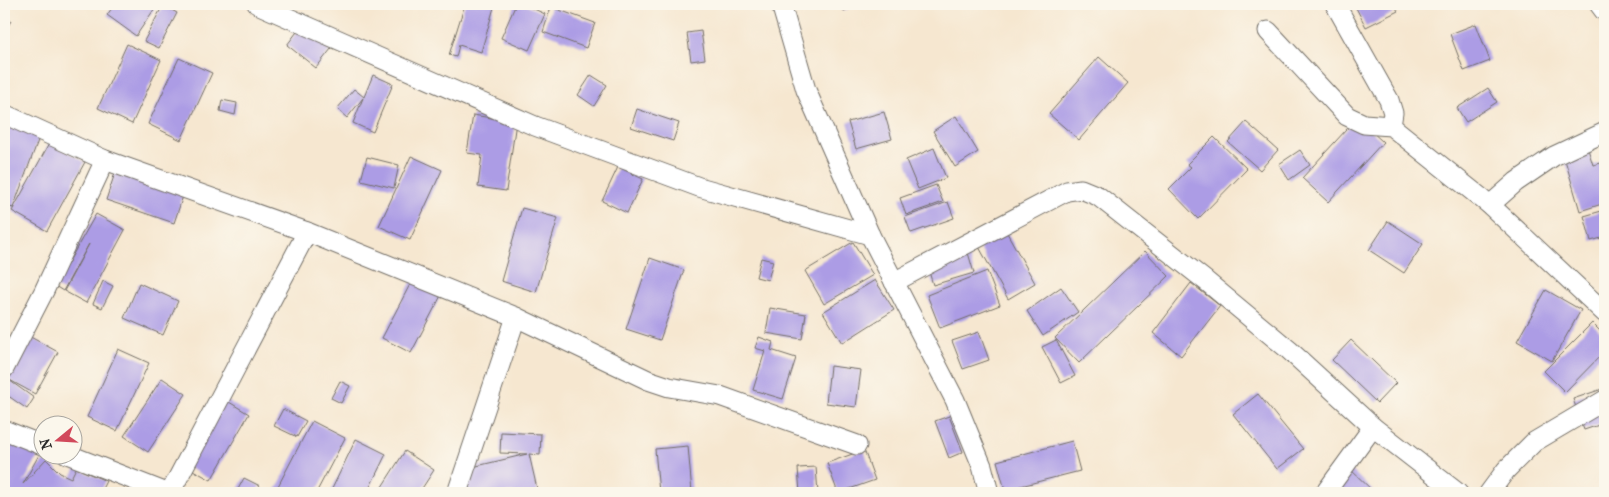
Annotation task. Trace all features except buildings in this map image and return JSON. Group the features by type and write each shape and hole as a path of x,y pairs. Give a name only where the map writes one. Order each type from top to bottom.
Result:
{"street":[{"path":"257,4 535,126 699,187 870,234"},
{"path":"781,4 806,90 870,234 955,400 982,466 989,493"},
{"path":"1335,4 1389,100 1393,113 1392,126"},
{"path":"1599,4 1605,12"},
{"path":"1268,31 1347,116 1364,124 1392,126 1490,205 1605,314"},
{"path":"4,114 105,160 307,232 516,317 648,380 669,387 720,396 856,445"},
{"path":"1490,205 1516,182 1554,156 1605,132"},
{"path":"4,369 44,291 105,160"},
{"path":"894,282 1067,191 1081,189 1098,196 1206,281 1289,350 1373,427 1458,493"},
{"path":"82,460 168,493 307,232"},
{"path":"457,493 516,317"},
{"path":"1489,493 1506,470 1534,442 1605,400"},
{"path":"1325,493 1373,427"},
{"path":"4,430 32,441"}]}
